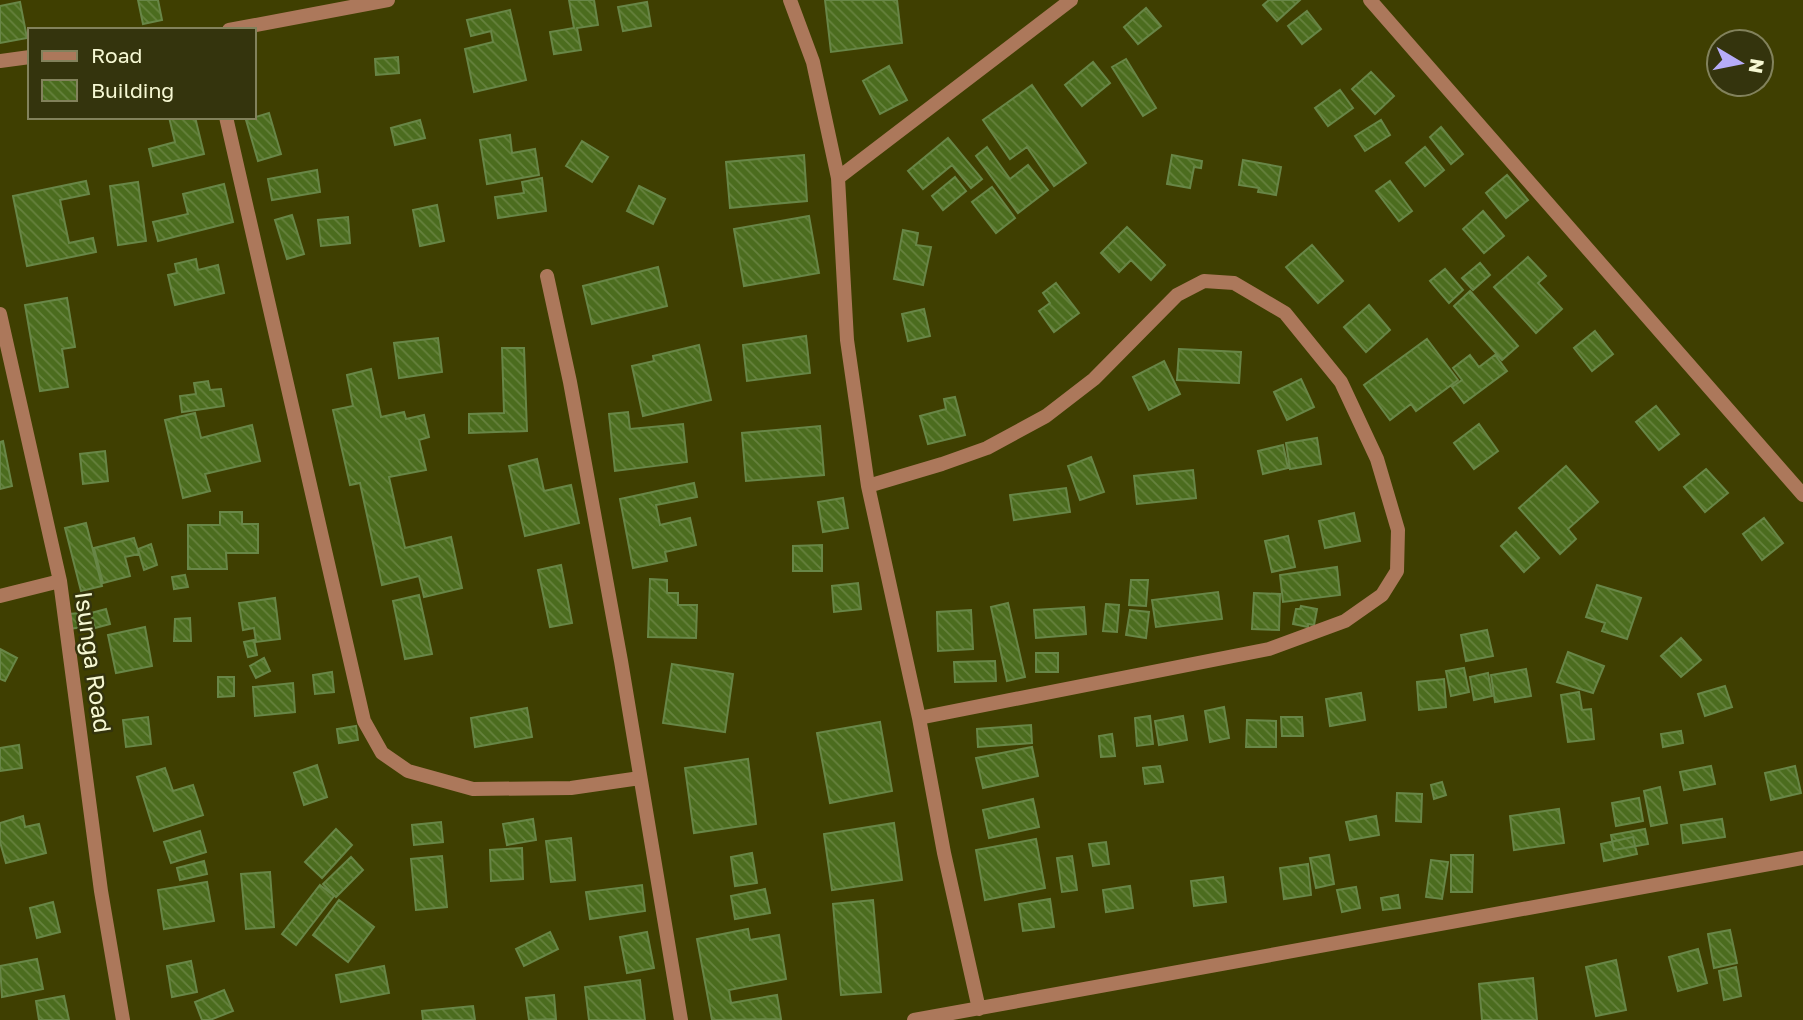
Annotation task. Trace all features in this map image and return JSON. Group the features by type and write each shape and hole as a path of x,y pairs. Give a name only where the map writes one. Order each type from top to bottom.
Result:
{"street":[{"path":"240,28 388,0"},
{"path":"790,0 813,62 838,178 847,340 868,485 979,1009"},
{"path":"838,178 1071,0"},
{"path":"1370,0 1803,495"},
{"path":"0,61 28,57"},
{"path":"226,119 365,721 382,753 408,771 473,789 571,788 640,778"},
{"path":"547,276 570,382 621,661 681,1020"},
{"path":"868,485 987,448 1046,416 1094,379 1177,295 1204,281 1234,283 1285,313 1340,382 1377,459 1398,530 1397,571 1382,595 1345,621 1269,649 919,718"},
{"name":"Isunga Road","path":"0,314 60,581 101,891 123,1020"},
{"path":"0,596 60,581"},
{"path":"915,1020 1803,858"}],"building":[{"path":"138,0 158,0 162,20 143,24"},
{"path":"569,0 594,0 598,25 577,28 581,50 554,54 550,32 574,28"},
{"path":"825,0 897,0 902,43 831,52"},
{"path":"1269,0 1300,0 1277,21 1263,5"},
{"path":"20,2 27,38 0,43 0,6"},
{"path":"647,2 651,26 623,31 618,7"},
{"path":"1146,8 1161,26 1138,44 1124,27"},
{"path":"510,10 526,80 474,92 465,49 493,42 491,31 471,36 467,20"},
{"path":"1307,11 1321,29 1302,44 1288,26"},
{"path":"398,57 399,73 376,75 375,59"},
{"path":"1126,59 1156,108 1143,116 1112,67"},
{"path":"1093,62 1110,83 1082,106 1065,85"},
{"path":"889,66 907,100 880,114 863,81"},
{"path":"1371,72 1394,96 1375,114 1352,89"},
{"path":"1032,85 1086,163 1054,186 1027,147 1010,159 983,120"},
{"path":"1340,90 1353,108 1328,126 1315,108"},
{"path":"269,113 281,154 258,161 246,120"},
{"path":"169,119 195,119 204,154 153,166 149,149 175,142"},
{"path":"420,120 425,138 395,145 391,128"},
{"path":"1381,120 1390,135 1365,151 1355,136"},
{"path":"1441,127 1463,154 1451,164 1430,137"},
{"path":"510,135 512,153 535,149 539,175 487,184 480,140"},
{"path":"948,138 982,179 971,188 952,165 923,189 908,171"},
{"path":"582,141 608,157 592,182 566,166"},
{"path":"987,147 1010,179 1028,165 1048,190 1018,213 976,156"},
{"path":"1425,147 1444,170 1425,186 1406,163"},
{"path":"804,155 807,201 730,208 726,162"},
{"path":"1172,155 1202,161 1201,168 1194,167 1190,188 1167,184"},
{"path":"1243,160 1281,167 1276,195 1258,192 1259,188 1239,185"},
{"path":"317,170 320,192 272,200 268,179"},
{"path":"1507,175 1528,200 1506,218 1486,193"},
{"path":"955,177 966,191 943,210 932,196"},
{"path":"542,178 546,211 498,218 495,197 524,193 522,182"},
{"path":"86,181 89,194 60,200 69,243 93,238 96,252 27,266 13,196"},
{"path":"1390,181 1412,211 1399,221 1376,191"},
{"path":"138,182 146,241 118,245 110,186"},
{"path":"224,184 233,222 158,241 153,222 188,214 183,194"},
{"path":"639,186 665,199 653,224 627,211"},
{"path":"992,187 1015,218 996,233 972,202"},
{"path":"437,205 444,241 420,246 413,210"},
{"path":"1483,211 1504,236 1484,253 1463,229"},
{"path":"292,215 304,254 287,259 275,220"},
{"path":"809,216 819,273 744,286 734,229"},
{"path":"348,217 350,243 321,246 318,220"},
{"path":"1127,227 1165,265 1151,280 1131,260 1119,272 1101,253"},
{"path":"903,230 918,233 916,245 931,247 923,285 894,279"},
{"path":"1312,245 1343,281 1318,303 1286,267"},
{"path":"1528,257 1546,276 1538,283 1562,309 1536,333 1494,287"},
{"path":"196,259 198,270 218,265 224,293 175,305 168,275 177,273 175,264"},
{"path":"1480,263 1490,275 1473,290 1462,278"},
{"path":"658,267 667,306 592,324 583,286"},
{"path":"1445,269 1463,290 1449,303 1430,281"},
{"path":"1056,283 1079,313 1054,332 1039,311 1050,303 1043,293"},
{"path":"1470,291 1518,346 1502,360 1454,306"},
{"path":"67,298 75,347 62,349 68,387 40,391 25,305"},
{"path":"1369,305 1390,330 1366,352 1344,327"},
{"path":"924,309 930,336 908,341 902,314"},
{"path":"1595,331 1613,354 1592,371 1574,348"},
{"path":"806,336 810,373 747,381 743,345"},
{"path":"438,338 442,372 399,378 394,343"},
{"path":"1427,339 1458,380 1416,411 1411,404 1390,420 1364,385"},
{"path":"699,345 711,400 643,416 632,366 654,361 653,356"},
{"path":"502,348 524,348 527,431 469,433 469,414 504,413"},
{"path":"1179,349 1241,352 1239,383 1177,380"},
{"path":"1470,355 1479,367 1495,355 1507,371 1464,403 1452,387 1462,380 1453,368"},
{"path":"1164,361 1180,394 1149,410 1133,377"},
{"path":"371,369 381,417 404,412 406,419 424,415 429,437 419,440 426,470 389,477 405,548 451,537 462,588 424,597 419,576 382,585 360,483 350,485 333,410 353,406 347,375"},
{"path":"1301,379 1314,407 1287,420 1274,392"},
{"path":"208,381 210,390 221,389 224,406 182,412 180,396 196,394 194,383"},
{"path":"955,397 965,435 928,444 920,416 946,409 944,399"},
{"path":"1656,406 1679,434 1659,450 1636,422"},
{"path":"628,412 630,429 683,424 687,462 615,471 609,414"},
{"path":"195,413 201,438 252,425 260,461 205,474 210,491 183,498 165,420"},
{"path":"1479,424 1498,451 1474,469 1454,443"},
{"path":"820,426 824,475 746,481 742,433"},
{"path":"1317,438 1321,464 1290,469 1286,443"},
{"path":"3,441 12,486 0,489 0,442"},
{"path":"1283,445 1288,468 1263,474 1258,451"},
{"path":"105,451 108,481 83,484 80,454"},
{"path":"1091,457 1104,492 1080,500 1068,466"},
{"path":"537,459 544,491 571,485 579,523 525,536 509,466"},
{"path":"1566,466 1598,502 1568,529 1576,539 1560,554 1519,508"},
{"path":"1706,469 1728,493 1705,512 1684,487"},
{"path":"1193,470 1196,498 1137,504 1134,476"},
{"path":"694,483 697,497 656,505 660,525 690,518 696,545 665,552 667,561 633,568 620,499"},
{"path":"1066,488 1070,512 1014,520 1010,495"},
{"path":"843,498 848,528 823,532 818,502"},
{"path":"220,512 242,512 242,524 258,524 258,553 226,553 227,569 188,569 188,525 220,525"},
{"path":"1354,513 1360,541 1325,548 1319,521"},
{"path":"1764,518 1783,543 1762,560 1743,534"},
{"path":"86,523 102,586 81,591 65,528"},
{"path":"1516,532 1539,558 1524,572 1501,546"},
{"path":"1288,536 1295,567 1272,572 1265,541"},
{"path":"134,538 139,554 125,557 130,576 103,583 94,548"},
{"path":"151,544 157,565 144,570 138,549"},
{"path":"822,545 822,571 793,571 793,546"},
{"path":"561,565 572,623 550,627 538,570"},
{"path":"1337,567 1340,595 1283,602 1280,575"},
{"path":"185,575 188,587 174,589 172,577"},
{"path":"650,579 667,580 667,593 678,593 678,605 697,605 696,638 648,637"},
{"path":"1131,580 1148,580 1146,606 1129,605"},
{"path":"858,583 861,609 834,612 832,586"},
{"path":"1597,585 1641,598 1627,639 1602,631 1605,623 1586,617"},
{"path":"1218,592 1222,619 1156,627 1152,600"},
{"path":"1254,593 1280,594 1279,630 1252,629"},
{"path":"419,595 432,654 405,659 393,601"},
{"path":"275,598 280,639 256,642 254,628 243,630 239,603"},
{"path":"1008,603 1025,677 1007,681 991,607"},
{"path":"1106,604 1119,605 1117,632 1103,631"},
{"path":"1301,606 1317,609 1314,625 1308,624 1308,627 1293,624 1296,609"},
{"path":"1084,607 1086,634 1036,638 1034,610"},
{"path":"106,609 110,624 95,628 91,613"},
{"path":"971,610 973,649 938,651 937,612"},
{"path":"1130,610 1149,612 1146,638 1126,635"},
{"path":"81,613 83,627 69,629 68,614"},
{"path":"190,618 191,641 174,641 175,619"},
{"path":"145,627 152,666 116,673 108,635"},
{"path":"1487,630 1493,656 1466,661 1461,635"},
{"path":"1681,638 1701,660 1681,677 1661,656"},
{"path":"254,640 257,655 248,657 244,642"},
{"path":"0,649 17,658 5,681 0,679"},
{"path":"1568,652 1604,666 1593,693 1557,682"},
{"path":"1036,653 1058,653 1058,672 1036,672"},
{"path":"264,658 270,671 256,678 250,666"},
{"path":"995,661 996,681 955,682 954,662"},
{"path":"672,664 733,674 725,732 663,723"},
{"path":"1464,668 1469,692 1451,696 1446,671"},
{"path":"1526,669 1531,696 1495,702 1491,675"},
{"path":"332,672 334,692 315,694 313,675"},
{"path":"1488,673 1492,696 1474,700 1470,677"},
{"path":"218,677 234,677 234,696 218,697"},
{"path":"1444,679 1446,707 1419,710 1417,682"},
{"path":"293,683 295,712 255,716 253,687"},
{"path":"1725,686 1732,707 1705,716 1698,694"},
{"path":"1579,692 1582,710 1591,709 1594,739 1568,742 1561,695"},
{"path":"1361,693 1365,720 1330,726 1326,699"},
{"path":"1224,707 1229,738 1210,742 1205,711"},
{"path":"527,708 532,737 475,747 471,718"},
{"path":"1150,716 1153,744 1137,746 1135,718"},
{"path":"1183,716 1187,740 1159,745 1155,721"},
{"path":"148,717 151,744 126,747 123,720"},
{"path":"1281,717 1302,717 1303,736 1282,736"},
{"path":"1247,720 1276,721 1276,747 1246,747"},
{"path":"880,722 892,791 830,803 817,733"},
{"path":"1031,725 1032,743 978,747 977,729"},
{"path":"356,726 358,740 339,743 337,729"},
{"path":"1681,731 1683,743 1663,747 1661,734"},
{"path":"1112,734 1115,756 1101,757 1099,736"},
{"path":"19,745 22,768 0,771 0,748"},
{"path":"1032,747 1038,776 983,788 976,758"},
{"path":"748,759 756,824 694,833 685,768"},
{"path":"317,765 327,797 304,805 294,773"},
{"path":"1160,766 1163,782 1145,784 1143,768"},
{"path":"1711,766 1715,784 1684,790 1680,772"},
{"path":"1795,766 1801,793 1771,800 1765,773"},
{"path":"165,768 173,791 193,785 203,815 154,831 137,777"},
{"path":"1442,782 1446,795 1434,799 1431,785"},
{"path":"1660,787 1667,823 1651,826 1644,791"},
{"path":"1397,793 1422,794 1421,822 1396,821"},
{"path":"1639,798 1643,821 1616,826 1612,803"},
{"path":"1033,799 1039,827 989,838 983,810"},
{"path":"1559,809 1564,843 1514,850 1510,816"},
{"path":"23,816 25,827 39,824 46,853 6,863 0,842 0,823"},
{"path":"1376,816 1379,835 1350,840 1346,822"},
{"path":"533,819 536,840 507,845 503,824"},
{"path":"1722,819 1725,837 1683,843 1681,825"},
{"path":"441,822 443,842 414,845 412,825"},
{"path":"894,823 902,880 832,890 824,834"},
{"path":"336,829 352,845 322,878 305,862"},
{"path":"1645,829 1648,844 1614,850 1611,835"},
{"path":"200,831 206,852 171,863 164,842"},
{"path":"1633,837 1637,854 1604,861 1601,844"},
{"path":"571,838 575,880 551,882 546,841"},
{"path":"1036,839 1045,888 985,900 976,850"},
{"path":"1106,842 1109,864 1093,866 1089,844"},
{"path":"522,848 523,879 491,881 490,850"},
{"path":"752,853 757,883 735,886 731,857"},
{"path":"1329,855 1334,884 1316,888 1310,858"},
{"path":"1451,855 1473,855 1472,892 1451,892"},
{"path":"442,856 447,907 416,910 411,859"},
{"path":"1072,856 1077,890 1062,892 1057,858"},
{"path":"351,857 363,870 336,897 323,884"},
{"path":"1431,860 1448,862 1442,899 1426,897"},
{"path":"204,861 207,874 180,880 177,868"},
{"path":"1308,864 1311,895 1284,899 1280,868"},
{"path":"270,872 274,927 246,929 241,874"},
{"path":"1223,877 1226,902 1194,906 1191,881"},
{"path":"207,882 214,921 164,929 158,890"},
{"path":"320,885 334,896 296,945 282,934"},
{"path":"642,885 645,911 590,919 586,892"},
{"path":"1130,886 1133,908 1106,912 1103,890"},
{"path":"1356,887 1360,908 1342,912 1337,890"},
{"path":"765,889 770,913 735,919 731,896"},
{"path":"1398,895 1400,908 1383,910 1381,898"},
{"path":"1050,899 1054,927 1023,931 1019,904"},
{"path":"339,900 374,927 348,962 313,935"},
{"path":"873,900 881,992 841,995 833,904"},
{"path":"53,902 60,932 37,938 30,908"},
{"path":"748,929 750,940 779,935 786,979 729,990 731,1003 777,995 781,1019 712,1020 697,939"},
{"path":"1730,930 1737,963 1714,968 1708,934"},
{"path":"550,932 558,949 524,966 516,949"},
{"path":"647,932 654,968 627,973 620,937"},
{"path":"1698,949 1707,983 1678,991 1669,957"},
{"path":"37,959 43,989 2,997 0,966"},
{"path":"1616,960 1626,1010 1596,1016 1586,967"},
{"path":"191,961 197,992 172,997 167,966"},
{"path":"384,966 389,993 341,1002 336,975"},
{"path":"1736,967 1741,996 1724,1000 1719,971"},
{"path":"1533,978 1537,1020 1482,1020 1479,984"},
{"path":"640,980 645,1020 589,1020 585,987"},
{"path":"224,990 233,1011 210,1020 202,1020 195,1002"},
{"path":"554,995 556,1019 529,1020 526,998"},
{"path":"64,996 69,1020 39,1020 36,1001"},
{"path":"473,1006 475,1020 423,1020 422,1011"}]}
